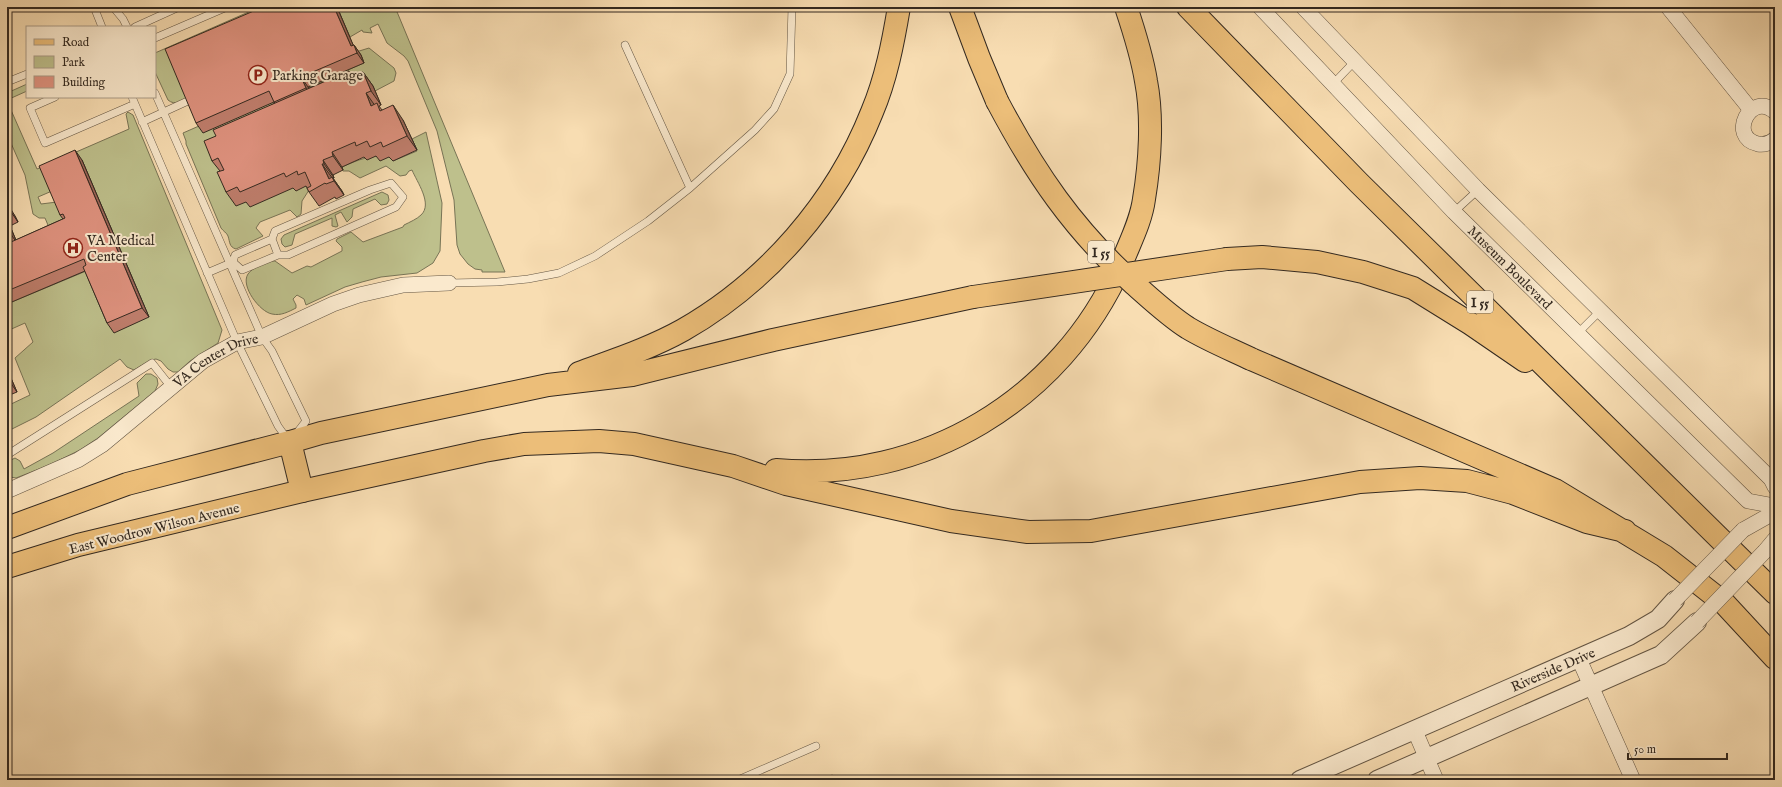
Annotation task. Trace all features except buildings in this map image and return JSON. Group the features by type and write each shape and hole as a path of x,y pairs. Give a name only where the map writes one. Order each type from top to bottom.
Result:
{"main road":[{"path":"548,385 651,345 682,330 727,300 757,277 787,247 834,186 854,152 872,112 893,41 899,7"},
{"name":"I 55","path":"960,7 997,100 1019,144 1046,186 1077,225 1110,262 1151,300 1188,328 1251,359 1555,490 1664,556 1724,603 1775,658"},
{"path":"733,466 803,472 846,470 881,463 926,451 962,435 996,415 1028,390 1051,369 1083,331 1110,289 1132,240 1144,201 1150,123 1147,83 1138,44 1126,7"},
{"name":"I 55","path":"1188,7 1359,183 1775,593"},
{"path":"7,528 126,484 321,433 548,385 632,375 773,340 973,296 1227,259 1262,257 1317,262 1363,272 1413,288 1471,324 1575,396"},
{"name":"East Woodrow Wilson Avenue","path":"7,567 78,545 302,491 484,450 524,444 599,441 634,444 733,466"},
{"path":"290,442 302,491"},
{"path":"733,466 786,484 861,501 951,521 1028,532 1091,531 1360,482 1420,478 1467,482 1513,493 1587,522 1625,531"}],"street":[{"name":"Museum Boulevard","path":"1260,7 1332,85 1454,212 1748,501 1775,506"},
{"path":"1303,7 1478,190 1601,310 1773,483"},
{"path":"1668,7 1751,110"},
{"path":"1775,112 1765,107 1758,107 1751,110 1743,122 1743,130 1752,142 1766,144 1775,139"},
{"name":"VA Center Drive","path":"8,488 71,463 102,445 203,361 237,342 262,338 333,304 359,294 403,285 449,283"},
{"name":"Riverside Drive","path":"1300,780 1415,731 1644,629 1658,619 1743,530 1775,512"},
{"path":"1377,780 1592,687 1661,655 1697,622 1775,539"},
{"path":"1579,659 1633,780"},
{"path":"1415,731 1436,780"}],"lane":[{"path":"94,7 102,26"},
{"path":"113,7 123,19 126,26"},
{"path":"137,26 179,7"},
{"path":"156,38 227,7"},
{"path":"449,283 528,280 559,273 595,256 648,221 690,188 755,130 774,109 790,74 792,7"},
{"path":"626,45 690,188"},
{"path":"1332,85 1354,62"},
{"path":"7,82 26,74"},
{"path":"53,98 30,108 45,143 133,100 237,342 278,426 290,442 306,421 272,351 262,338 231,263 156,96"},
{"path":"142,122 190,100"},
{"path":"231,263 242,270 278,255 288,255 396,207 403,197 391,183 370,190 275,231 272,239 278,255"},
{"path":"1454,212 1478,190"},
{"path":"207,273 231,263 235,255 272,239"},
{"path":"1578,333 1601,310"},
{"path":"7,455 152,363 171,387"},
{"path":"738,780 816,746"}],"green space":[{"path":"260,7 293,7 189,98 181,102 173,103 168,100 156,74 156,53"},
{"path":"337,7 395,7 505,272 482,272 482,270 475,269 468,264 460,254 457,245 454,200 437,131 408,61 387,43 378,24 370,28 372,33 363,32 362,30 350,37"},
{"path":"369,48 394,68 396,73 394,81 375,91 247,201 294,187 307,186 309,190 302,201 301,214 297,217 290,210 260,222 256,228 263,236 236,249 232,247 227,235 221,228 186,144 183,133 199,126 276,101 313,98 308,87 364,63 361,55 356,52"},
{"path":"26,84 26,91 7,100 7,93"},
{"path":"7,101 37,169 129,129 126,114 128,112 133,115 222,330 218,343 190,361 178,372 173,372 161,361 156,359 151,360 134,370 127,367 120,359 36,417 8,431 12,441 7,446 7,406 30,395 15,358 33,342 25,323 7,331 7,304 91,269 52,191 38,197 41,204 57,202 66,225 53,237 45,218 39,218 33,214 25,175 7,134"},
{"path":"426,132 442,203 440,251 433,263 417,273 381,277 345,287 306,305 304,299 297,295 293,299 296,308 281,314 272,314 262,309 252,298 246,279 248,274 256,268 272,261 275,261 292,273 307,266 311,267 342,251 342,247 336,241 337,239 351,232 363,242 403,227 421,215 424,210 425,199 412,170 406,175 400,176 386,166 360,178 349,171 343,171 342,167 360,160 377,156 391,156 393,161 417,151 412,139"},
{"path":"382,192 388,195 389,200 387,204 381,205 375,199 353,209 352,217 347,222 341,212 335,215 338,226 332,226 332,218 295,234 292,245 285,247 282,244 281,239 284,235"},
{"path":"146,374 151,374 157,378 158,384 155,391 98,438 80,450 47,466 16,478 10,477 7,470 7,462 15,458 20,461 24,469 53,453 139,396 137,383"}],"place":[{"name":"Parking Garage","path":"258,75"},
{"name":"VA Medical Center","path":"73,248"}]}
